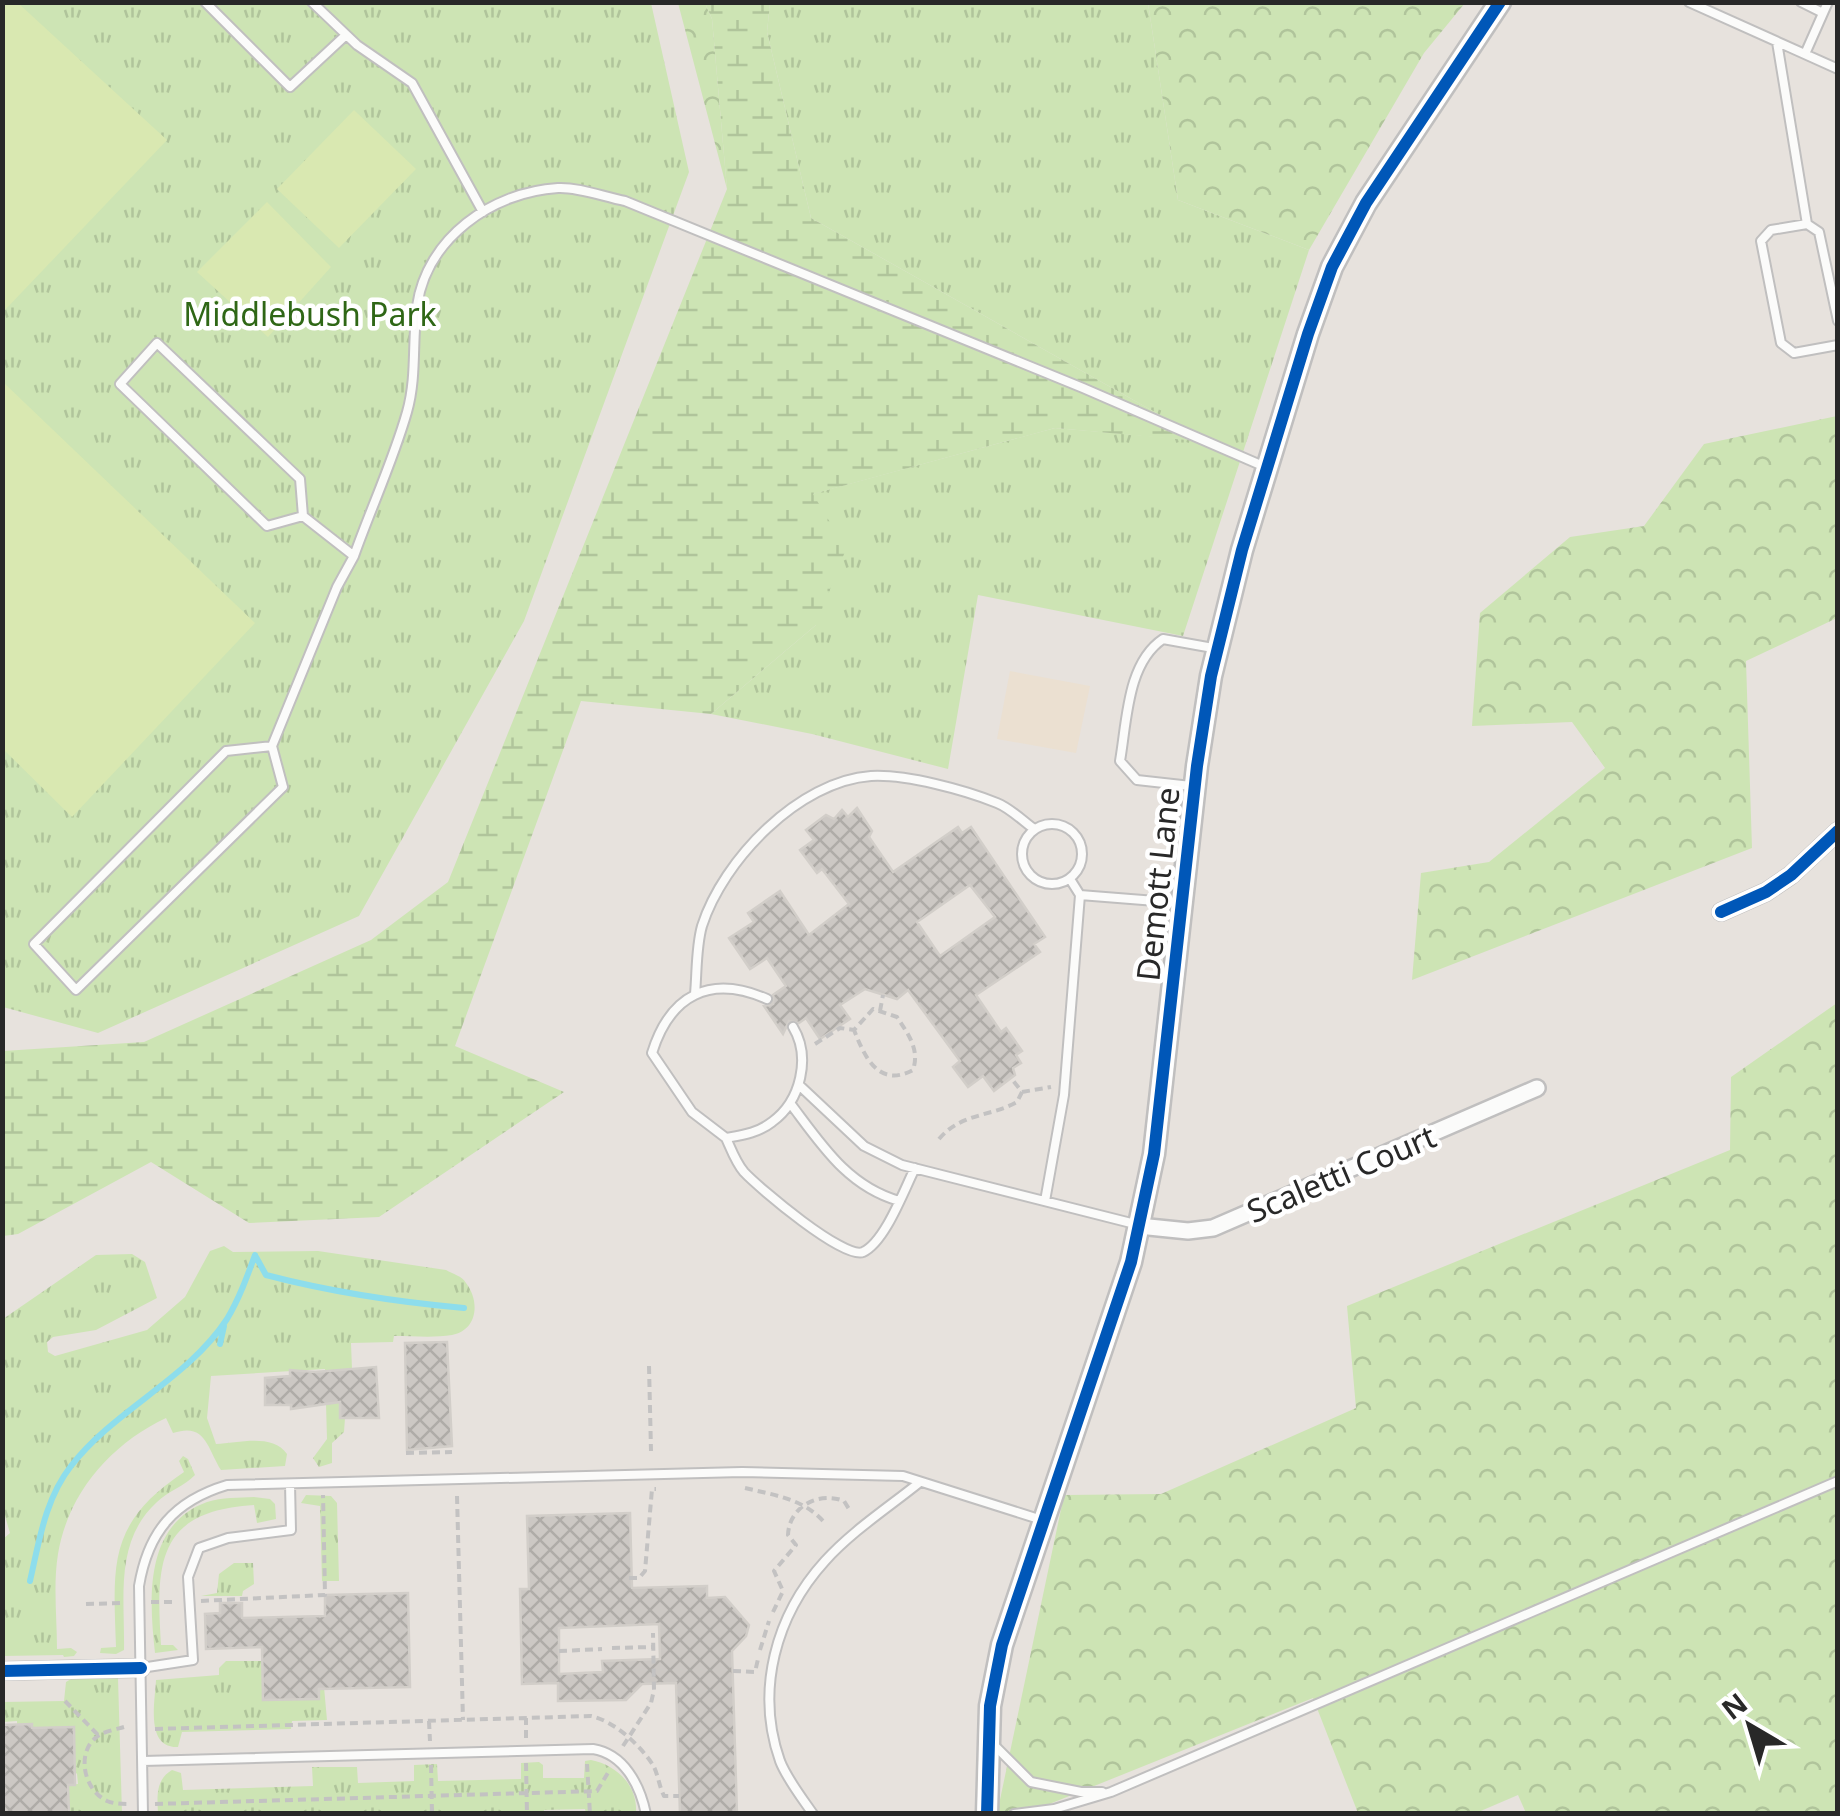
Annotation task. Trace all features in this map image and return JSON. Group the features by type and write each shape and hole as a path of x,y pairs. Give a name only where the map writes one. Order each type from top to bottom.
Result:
{"street":[{"name":"Demott Lane","path":"987,1814 987,1738 1002,1645 1132,1262 1154,1154 1211,676 1268,468 1332,268 1366,202 1500,2"},
{"path":"1721,912 1766,892 1838,830"},
{"name":"Scaletti Court","path":"1139,1226 1188,1231 1213,1228 1537,1088"},
{"path":"2,1671 141,1668"}],"lane":[{"path":"205,2 290,87 346,35"},
{"path":"312,2 346,35 412,83 484,212"},
{"path":"1801,2 1823,13"},
{"path":"1805,54 1828,2"},
{"path":"1690,3 1838,68"},
{"path":"1778,42 1807,224"},
{"path":"272,746 226,751 34,944 76,990 284,787 272,746 337,587 354,556 407,413 415,372 417,305 429,266 463,224 512,196 560,188 625,200 1268,468"},
{"path":"1838,321 1820,232 1807,224 1771,230 1761,241 1781,343 1794,353 1838,345"},
{"path":"304,516 267,526 120,384 158,343 300,480 304,516 354,556"},
{"path":"1196,787 1137,780 1120,762 1132,690 1146,650 1162,639 1218,648"},
{"path":"695,994 701,929 713,901 736,863 764,832 786,812 816,794 844,781 896,777 1000,804 1034,829"},
{"path":"1064,826 1079,840 1082,860 1070,879 1045,884 1028,874 1023,866 1022,846 1034,829 1064,826"},
{"path":"1044,1201 1065,1083 1080,896 1070,879"},
{"path":"1080,896 1184,903"},
{"path":"767,999 744,988 719,987 695,994 674,1009 660,1029 652,1054 692,1112 726,1138 741,1170 827,1240 853,1254 864,1252 878,1239 915,1168"},
{"path":"726,1138 751,1134 774,1122 790,1103 799,1085 802,1060 793,1027"},
{"path":"799,1085 864,1146 915,1168 1139,1226"},
{"path":"790,1103 841,1170 881,1196 899,1201"},
{"path":"143,1809 139,1586 143,1561 157,1529 210,1490 227,1485 742,1472 880,1474 920,1482 1042,1520"},
{"path":"813,1814 781,1763 770,1716 771,1662 789,1610 826,1560 920,1482"},
{"path":"1014,1814 1054,1809 1111,1792 1838,1482"},
{"path":"141,1668 193,1660 188,1577 199,1548 228,1538 291,1530 290,1484"},
{"path":"987,1738 1031,1782 1081,1792 1111,1792"},
{"path":"142,1761 593,1749 617,1758 642,1794 646,1814"}],"path":[{"path":"880,1011 883,994"},
{"path":"873,1009 897,1016 914,1044 917,1059 913,1070 889,1078 877,1070 854,1030 873,1009"},
{"path":"814,1044 840,1028 854,1030"},
{"path":"1011,1078 1022,1092"},
{"path":"1022,1092 1065,1083"},
{"path":"939,1139 964,1118 1010,1106 1022,1092"},
{"path":"649,1366 651,1452"},
{"path":"406,1453 452,1452"},
{"path":"736,1486 804,1505 824,1522"},
{"path":"629,1578 639,1578 644,1571 652,1490 669,1489"},
{"path":"201,1601 324,1595 323,1495"},
{"path":"457,1496 463,1720"},
{"path":"733,1671 755,1672 763,1635 783,1591 774,1571 796,1546 788,1536 789,1521 804,1505 833,1497 844,1501 848,1509"},
{"path":"150,1602 176,1602"},
{"path":"86,1604 122,1603"},
{"path":"124,1728 98,1735 86,1752 87,1780 106,1801 143,1809 597,1792 651,1703 653,1633"},
{"path":"612,1648 653,1647"},
{"path":"558,1651 602,1649"},
{"path":"65,1701 98,1735"},
{"path":"155,1729 591,1716 602,1718 628,1738 654,1766 664,1796 679,1796"},
{"path":"587,1764 590,1814"},
{"path":"78,1780 87,1780"}],"shaded area":[{"path":"1010,671 1090,686 1076,753 997,739"}],"green space":[{"path":"3,2 18,3 167,140 3,312"},
{"path":"1148,2 1465,3 1424,53 1309,250 1178,200"},
{"name":"Middlebush Park","path":"2,3 651,3 689,172 524,621 359,916 98,1033 3,1007"},
{"path":"678,3 705,3 712,19 727,189"},
{"path":"705,3 770,3 767,32 811,218 1208,442 1055,428 813,494 846,549 816,625 711,714 581,701 455,1046 564,1092 379,1217 249,1223 151,1162 18,1234 3,1236 3,1051 144,1042 371,940 448,882 727,189 712,19"},
{"path":"770,3 1148,3 1178,200 1309,250 1183,636 978,595 948,769 812,734 711,714 816,625 812,494 1055,428 1206,441 811,218 767,32"},
{"path":"354,110 416,169 339,248 277,189"},
{"path":"267,202 331,267 268,337 197,272"},
{"path":"3,382 255,623 72,817 3,749"},
{"path":"1837,416 1837,618 1746,661 1752,848 1412,980 1421,873 1489,862 1605,768 1572,722 1472,726 1480,613 1570,537 1644,526 1704,444"},
{"path":"1837,1003 1837,1813 1526,1813 1518,1795 1476,1813 1358,1813 1313,1698 1027,1813 997,1814 1064,1495 1161,1494 1356,1408 1347,1306 1730,1150 1731,1077"},
{"path":"224,1246 233,1252 318,1251 446,1270 460,1277 470,1290 475,1306 472,1321 452,1335 394,1336 393,1342 351,1343 352,1369 339,1371 344,1432 332,1443 332,1463 319,1467 313,1458 327,1439 325,1369 211,1376 207,1418 216,1444 273,1443 287,1454 285,1466 221,1470 199,1434 173,1433 166,1418 146,1429 110,1456 95,1473 63,1532 56,1578 57,1649 71,1648 77,1652 64,1657 3,1656 2,1540 10,1533 2,1506 3,1319 96,1255 132,1254 145,1262 157,1298 96,1330 53,1337 47,1342 48,1352 55,1356 147,1330 185,1297 210,1251"},
{"path":"183,1456 195,1475 161,1498 143,1517 128,1552 124,1650 100,1653 101,1648 116,1647 116,1568 128,1528 159,1491 184,1472 179,1461"},
{"path":"306,1495 331,1496 337,1503 339,1581 322,1581 320,1506 301,1503"},
{"path":"270,1499 275,1504 276,1519 257,1523 254,1505 222,1509 197,1518 180,1531 169,1547 160,1590 161,1645 173,1645 178,1650 155,1653 152,1587 161,1545 171,1528 186,1513 207,1502"},
{"path":"234,1563 253,1563 254,1584 242,1596 201,1596 217,1593 219,1574"},
{"path":"226,1661 262,1661 263,1700 319,1699 319,1687 324,1687 327,1720 292,1721 291,1729 182,1732 178,1747 160,1740 154,1722 156,1680 219,1675 219,1668"},
{"path":"118,1678 122,1813 69,1813 68,1785 78,1784 77,1774 32,1728 17,1728 17,1721 3,1722 2,1702 64,1701 66,1682 71,1679"},
{"path":"591,1760 624,1778 633,1794 636,1813 586,1813 585,1809 544,1810 543,1814 158,1813 160,1783 172,1770 181,1773 183,1790 313,1786 312,1767 357,1767 358,1783 414,1781 414,1765 437,1764 438,1781 521,1779 521,1763 539,1762 543,1765 543,1778 584,1778 585,1761"}],"building":[{"path":"857,808 872,831 869,837 893,872 958,827 962,833 971,827 1045,937 1034,944 1040,952 976,995 1001,1032 1006,1028 1022,1051 1016,1055 1021,1063 1013,1068 1015,1075 994,1091 983,1076 968,1087 953,1067 960,1061 908,990 897,999 865,989 840,1005 850,1019 820,1039 806,1018 799,1023 789,1021 783,1034 764,1006 773,1004 773,995 786,986 767,958 750,969 729,938 754,922 748,913 780,891 809,935 849,904 822,869 817,873 800,850 814,840 806,830 826,815 834,819 842,810 848,817","holes":["970,885 995,917 940,956 917,922"]},
{"path":"447,1342 452,1446 407,1450 405,1343"},
{"path":"376,1367 379,1418 340,1418 340,1402 291,1409 291,1405 265,1405 265,1378 290,1376 290,1370"},
{"path":"630,1513 632,1588 707,1586 707,1598 725,1597 749,1625 746,1636 732,1651 737,1814 680,1814 676,1683 642,1684 626,1700 558,1701 558,1683 522,1684 520,1589 529,1589 527,1516","holes":["659,1624 660,1659 602,1661 603,1672 559,1674 559,1628"]},
{"path":"408,1593 410,1687 319,1689 319,1699 263,1700 262,1647 206,1649 205,1614 220,1613 220,1603 242,1603 242,1618 325,1616 325,1595"},
{"path":"32,1724 32,1728 74,1727 75,1785 68,1785 69,1814 2,1814 2,1725"}],"waterway":[{"path":"30,1581 44,1521 62,1479 88,1446 211,1340 227,1319 255,1255"},
{"path":"256,1257 266,1275 290,1281 364,1296 464,1308"},
{"path":"220,1344 224,1326"}],"cycle path":[{"path":"987,1814 990,1706 1002,1645 1131,1262 1154,1154 1197,766 1211,676 1242,550 1332,267 1366,203 1500,2"},
{"path":"1721,912 1766,892 1791,875 1838,831"},
{"path":"2,1671 141,1668"}]}
